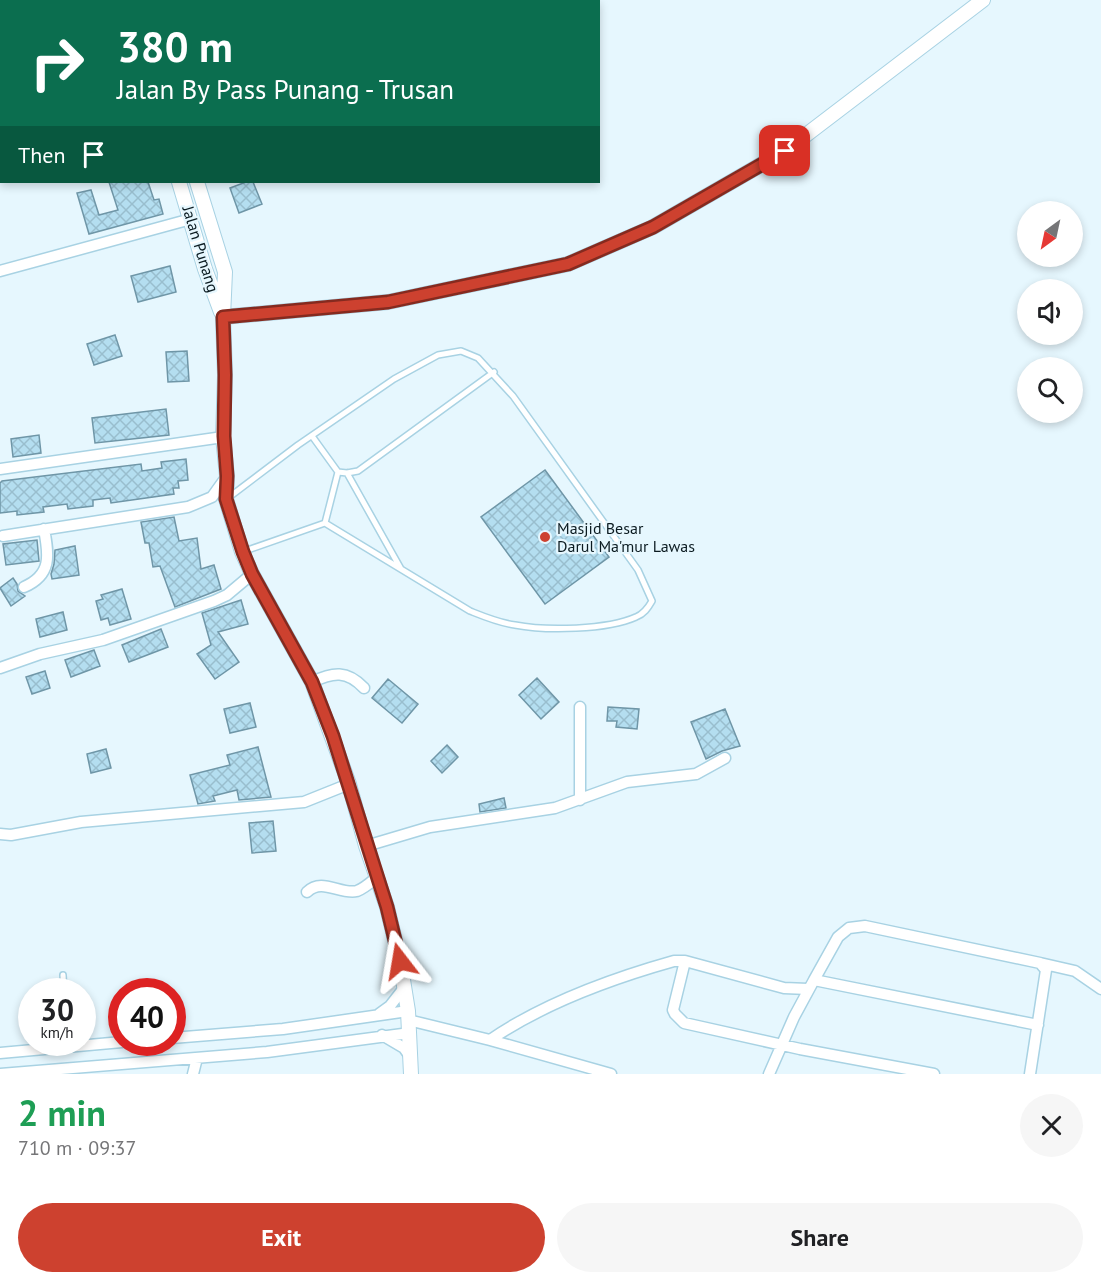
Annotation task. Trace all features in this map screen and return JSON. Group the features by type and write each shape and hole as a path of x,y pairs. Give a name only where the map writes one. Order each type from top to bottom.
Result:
{"street":[{"path":"223,317 388,302 568,264 653,227 785,151 983,0"},
{"name":"Jalan Punang","path":"180,183 205,269 223,317"},
{"name":"Jalan Punang","path":"197,183 225,272 223,317 226,499 252,574 312,682 349,784 400,961 405,988 411,1074"},
{"path":"0,271 191,219"},
{"path":"0,469 224,436"},
{"path":"3,536 188,507 212,497 227,476"},
{"path":"24,587 40,578 45,571 47,563 44,529"},
{"path":"0,668 40,654 103,640 214,601 226,595 252,574"},
{"path":"312,682 328,674 345,675 356,680 364,688"},
{"path":"580,707 580,800"},
{"path":"366,846 430,827 555,808 627,782 696,774 725,758"},
{"path":"0,834 11,835 81,822 304,802 349,784"},
{"path":"307,892 319,886 357,891 377,877"},
{"path":"769,1074 811,984 838,937 849,928 865,926 1075,971 1101,989"},
{"path":"489,1040 518,1021 574,995 674,961 685,961 783,988 811,984 1038,1025"},
{"path":"685,961 673,1010 679,1019 692,1025 934,1074"},
{"path":"1030,1074 1046,970 1040,963"},
{"path":"379,1014 390,1006 405,988"},
{"path":"186,1037 283,1029 379,1014 489,1040 611,1074"},
{"path":"0,1074 267,1052 382,1035 408,1021"},
{"path":"382,1035 404,1048 411,1058"},
{"path":"0,1053 18,1051"},
{"path":"193,1074 197,1058"}],"lane":[{"path":"226,499 393,379 438,355 461,351 478,358 494,372 513,396 638,570 652,601 647,609 637,617 616,623 558,628 516,626 494,621 470,611 325,524 243,552"},
{"path":"312,435 338,472 358,471 494,372"},
{"path":"325,524 338,472"},
{"path":"347,473 401,569"}],"building":[{"path":"109,183 148,183 154,200 159,199 163,214 89,234 77,193 91,190 99,215 118,210"},
{"path":"243,183 253,183 262,204 239,213 230,188"},
{"path":"170,266 176,292 138,302 131,276"},
{"path":"115,335 122,356 94,365 87,344"},
{"path":"187,351 189,381 168,382 166,352"},
{"path":"166,409 169,435 95,443 92,418"},
{"path":"39,435 41,453 13,457 11,439"},
{"path":"186,459 188,480 178,481 179,488 173,488 174,494 111,503 110,498 93,500 93,506 68,509 67,504 43,507 44,512 17,515 17,511 0,513 0,483 2,481 141,464 142,471 162,468 161,462"},
{"name":"Masjid Besar Darul Ma'mur Lawas","path":"545,470 609,557 545,604 481,517"},
{"path":"174,517 179,541 197,538 201,569 214,565 221,589 175,607 160,566 153,567 149,543 145,543 141,522"},
{"path":"37,540 39,561 6,565 3,544"},
{"path":"75,546 79,575 52,579 55,550"},
{"path":"13,578 18,591 25,596 11,606 0,588"},
{"path":"122,589 131,619 110,625 108,618 101,620 96,601 103,599 101,595"},
{"path":"241,600 248,624 218,632 239,662 215,679 197,654 211,645 202,613"},
{"path":"63,612 67,630 40,637 36,619"},
{"path":"161,629 168,647 129,662 122,645"},
{"path":"94,650 100,666 71,677 65,660"},
{"path":"45,671 50,688 32,694 26,677"},
{"path":"537,678 559,702 541,719 519,695"},
{"path":"388,679 418,704 402,723 372,698"},
{"path":"250,703 256,727 230,733 224,709"},
{"path":"608,707 639,709 637,729 616,727 617,721 607,721"},
{"path":"725,709 740,746 706,759 691,722"},
{"path":"447,745 458,757 442,773 431,761"},
{"path":"258,747 271,797 239,800 237,790 213,796 215,801 198,804 190,775 230,765 227,755"},
{"path":"106,749 111,768 91,773 87,754"},
{"path":"504,798 506,808 480,812 479,804"},
{"path":"273,821 276,851 252,853 249,823"}],"place":[{"name":"Masjid Besar Darul Ma'mur Lawas","path":"545,537"}],"route":[{"path":"400,961 387,907 333,736 312,682 252,574 226,499 223,317 388,302 568,264 653,227 785,151"}]}
